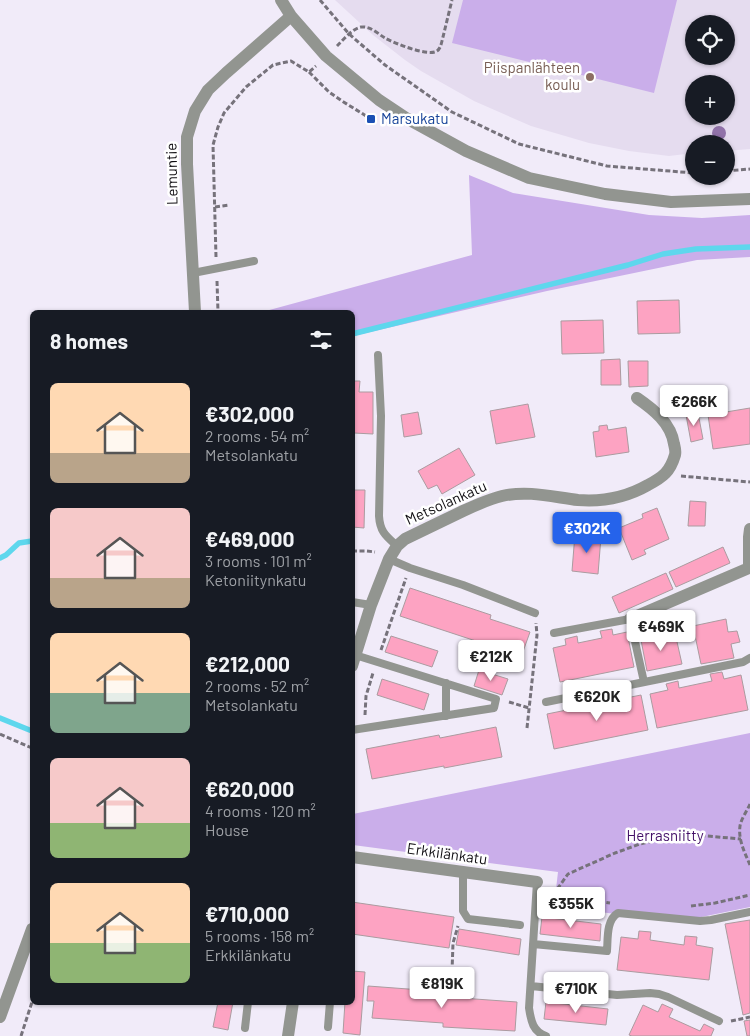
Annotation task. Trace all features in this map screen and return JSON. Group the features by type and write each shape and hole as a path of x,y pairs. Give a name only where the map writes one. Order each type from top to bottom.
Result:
{"street":[{"path":"281,0 291,16 326,56 379,100 406,118 466,150 529,178 605,194 671,202 750,199"},
{"name":"Lemuntie","path":"195,310 186,164 187,137 195,111 208,90 291,16"},
{"name":"Metsolankatu","path":"355,657 371,605 389,559 397,546 405,540 459,513 502,496 521,493 578,500 599,500 640,490 658,480 671,468 676,452 673,436 662,419 637,398"},
{"path":"630,619 750,568 750,529"},
{"name":"Erkkilänkatu","path":"355,857 537,882"},
{"path":"0,1017 30,934"},
{"path":"288,1036 293,1005"}],"lane":[{"path":"193,273 254,261"},
{"path":"378,355 381,416 378,516 379,525 384,534 397,546"},
{"path":"389,559 535,613"},
{"path":"750,568 750,574"},
{"path":"355,602 371,605"},
{"path":"554,633 630,619 644,682"},
{"path":"546,702 743,662 750,658"},
{"path":"355,660 377,661 496,698 494,708 355,730"},
{"path":"446,683 446,716"},
{"path":"463,872 463,910 468,919 520,925"},
{"path":"537,882 530,1008 535,1030 546,1036"},
{"path":"533,944 607,951 611,919 618,913 700,921 750,912"},
{"path":"531,986 617,995 659,994 668,996 719,1021"},
{"path":"245,1028 248,1005"},
{"path":"328,1027 330,1005"}],"path":[{"path":"320,0 349,34 385,65 452,112 519,144 607,166 685,172"},
{"path":"310,72 349,34 360,27 368,27 391,41 420,51 432,53 437,51 440,48 452,0"},
{"path":"218,310 213,146 224,113 246,87 273,65 291,61 310,72 329,92 371,119"},
{"path":"735,170 750,169"},
{"path":"215,207 229,205"},
{"path":"664,474 750,482"},
{"path":"355,551 367,550 389,559"},
{"path":"366,728 364,711 366,696 410,568"},
{"path":"527,728 537,635 535,613"},
{"path":"496,698 529,708"},
{"path":"0,734 30,747"},
{"path":"750,804 740,826 744,853 750,865"},
{"path":"553,895 568,874 640,844 682,836 741,839"},
{"path":"452,972 453,943 463,910"},
{"path":"21,1036 31,1005"},
{"path":"719,1021 733,1021 750,1017"}],"shaded area":[{"name":"Piispanlähteen koulu","path":"335,0 750,0 750,149 735,150 735,135 685,135 685,154 669,156 589,143 531,126 474,101 405,60 373,35"}],"green space":[{"path":"463,0 677,0 654,93 452,43"},
{"path":"469,175 513,193 649,215 702,218 750,215 750,257 697,260 547,291 355,336 355,310 269,310 472,255"},
{"name":"Herrasniitty","path":"750,733 750,907 677,922 554,906 558,872 355,845 355,814"}],"building":[{"path":"679,300 680,333 638,334 637,301"},
{"path":"603,320 604,353 562,354 561,321"},
{"path":"620,359 621,385 601,385 601,360"},
{"path":"628,361 648,361 648,386 629,387"},
{"path":"355,381 360,381 359,392 373,392 373,434 355,433"},
{"path":"528,404 535,437 496,444 490,411"},
{"path":"750,408 750,444 713,449 708,415"},
{"path":"418,412 422,434 404,437 401,415"},
{"path":"698,413 703,439 691,442 686,415"},
{"path":"607,425 608,430 626,427 629,452 596,457 593,432 599,431 599,426"},
{"path":"459,448 475,475 442,494 437,485 428,489 418,471"},
{"path":"355,490 365,490 364,528 355,527"},
{"path":"690,501 706,502 705,526 688,526"},
{"path":"657,508 669,539 644,550 646,554 632,560 619,528 643,518 642,514"},
{"path":"575,534 601,537 598,574 572,571"},
{"path":"723,547 730,563 676,587 669,572"},
{"path":"666,573 673,589 619,613 612,597"},
{"path":"410,588 491,615 490,619 530,632 520,660 481,647 482,643 400,616"},
{"path":"726,619 728,632 737,631 740,642 731,644 734,658 701,664 693,626"},
{"path":"612,629 613,635 627,632 634,667 560,682 553,648 566,645 565,639 577,636 578,643 602,638 600,631"},
{"path":"675,633 682,664 647,671 641,640"},
{"path":"391,636 438,651 432,667 385,652"},
{"path":"479,670 508,679 502,695 474,686"},
{"path":"722,672 724,679 741,675 748,710 657,728 650,694 668,690 666,684 678,681 679,688 712,681 710,674"},
{"path":"382,679 429,694 424,710 377,695"},
{"path":"641,695 648,730 554,749 547,714"},
{"path":"496,727 502,757 372,779 366,749 439,735 440,738"},
{"path":"355,902 454,917 449,948 355,934"},
{"path":"542,917 601,924 600,941 540,934"},
{"path":"750,920 750,1013 743,1015 725,924"},
{"path":"459,929 521,939 519,955 456,945"},
{"path":"639,931 651,932 650,940 684,945 685,936 697,937 696,945 713,948 709,980 617,970 621,937 638,939"},
{"path":"355,971 365,972 360,1035 343,1033 345,1005 355,1005"},
{"path":"368,986 448,992 447,997 517,1002 515,1031 443,1027 443,1023 372,1018 374,1001 367,1001"},
{"path":"546,1002 608,1009 606,1025 544,1019"},
{"path":"662,1004 673,1009 669,1017 700,1031 704,1024 714,1029 711,1036 629,1035 643,1005 658,1012"},
{"path":"217,1005 232,1005 228,1030 213,1027"},
{"path":"750,1020 750,1036 747,1036 744,1021"}],"waterway":[{"path":"355,333 628,265 663,254 696,249 750,247"},
{"path":"0,558 19,543 30,541"},
{"path":"0,718 30,730"}],"place":[{"name":"Piispanlähteen koulu","path":"590,77"},
{"name":"Marsukatu","path":"371,119"}]}
